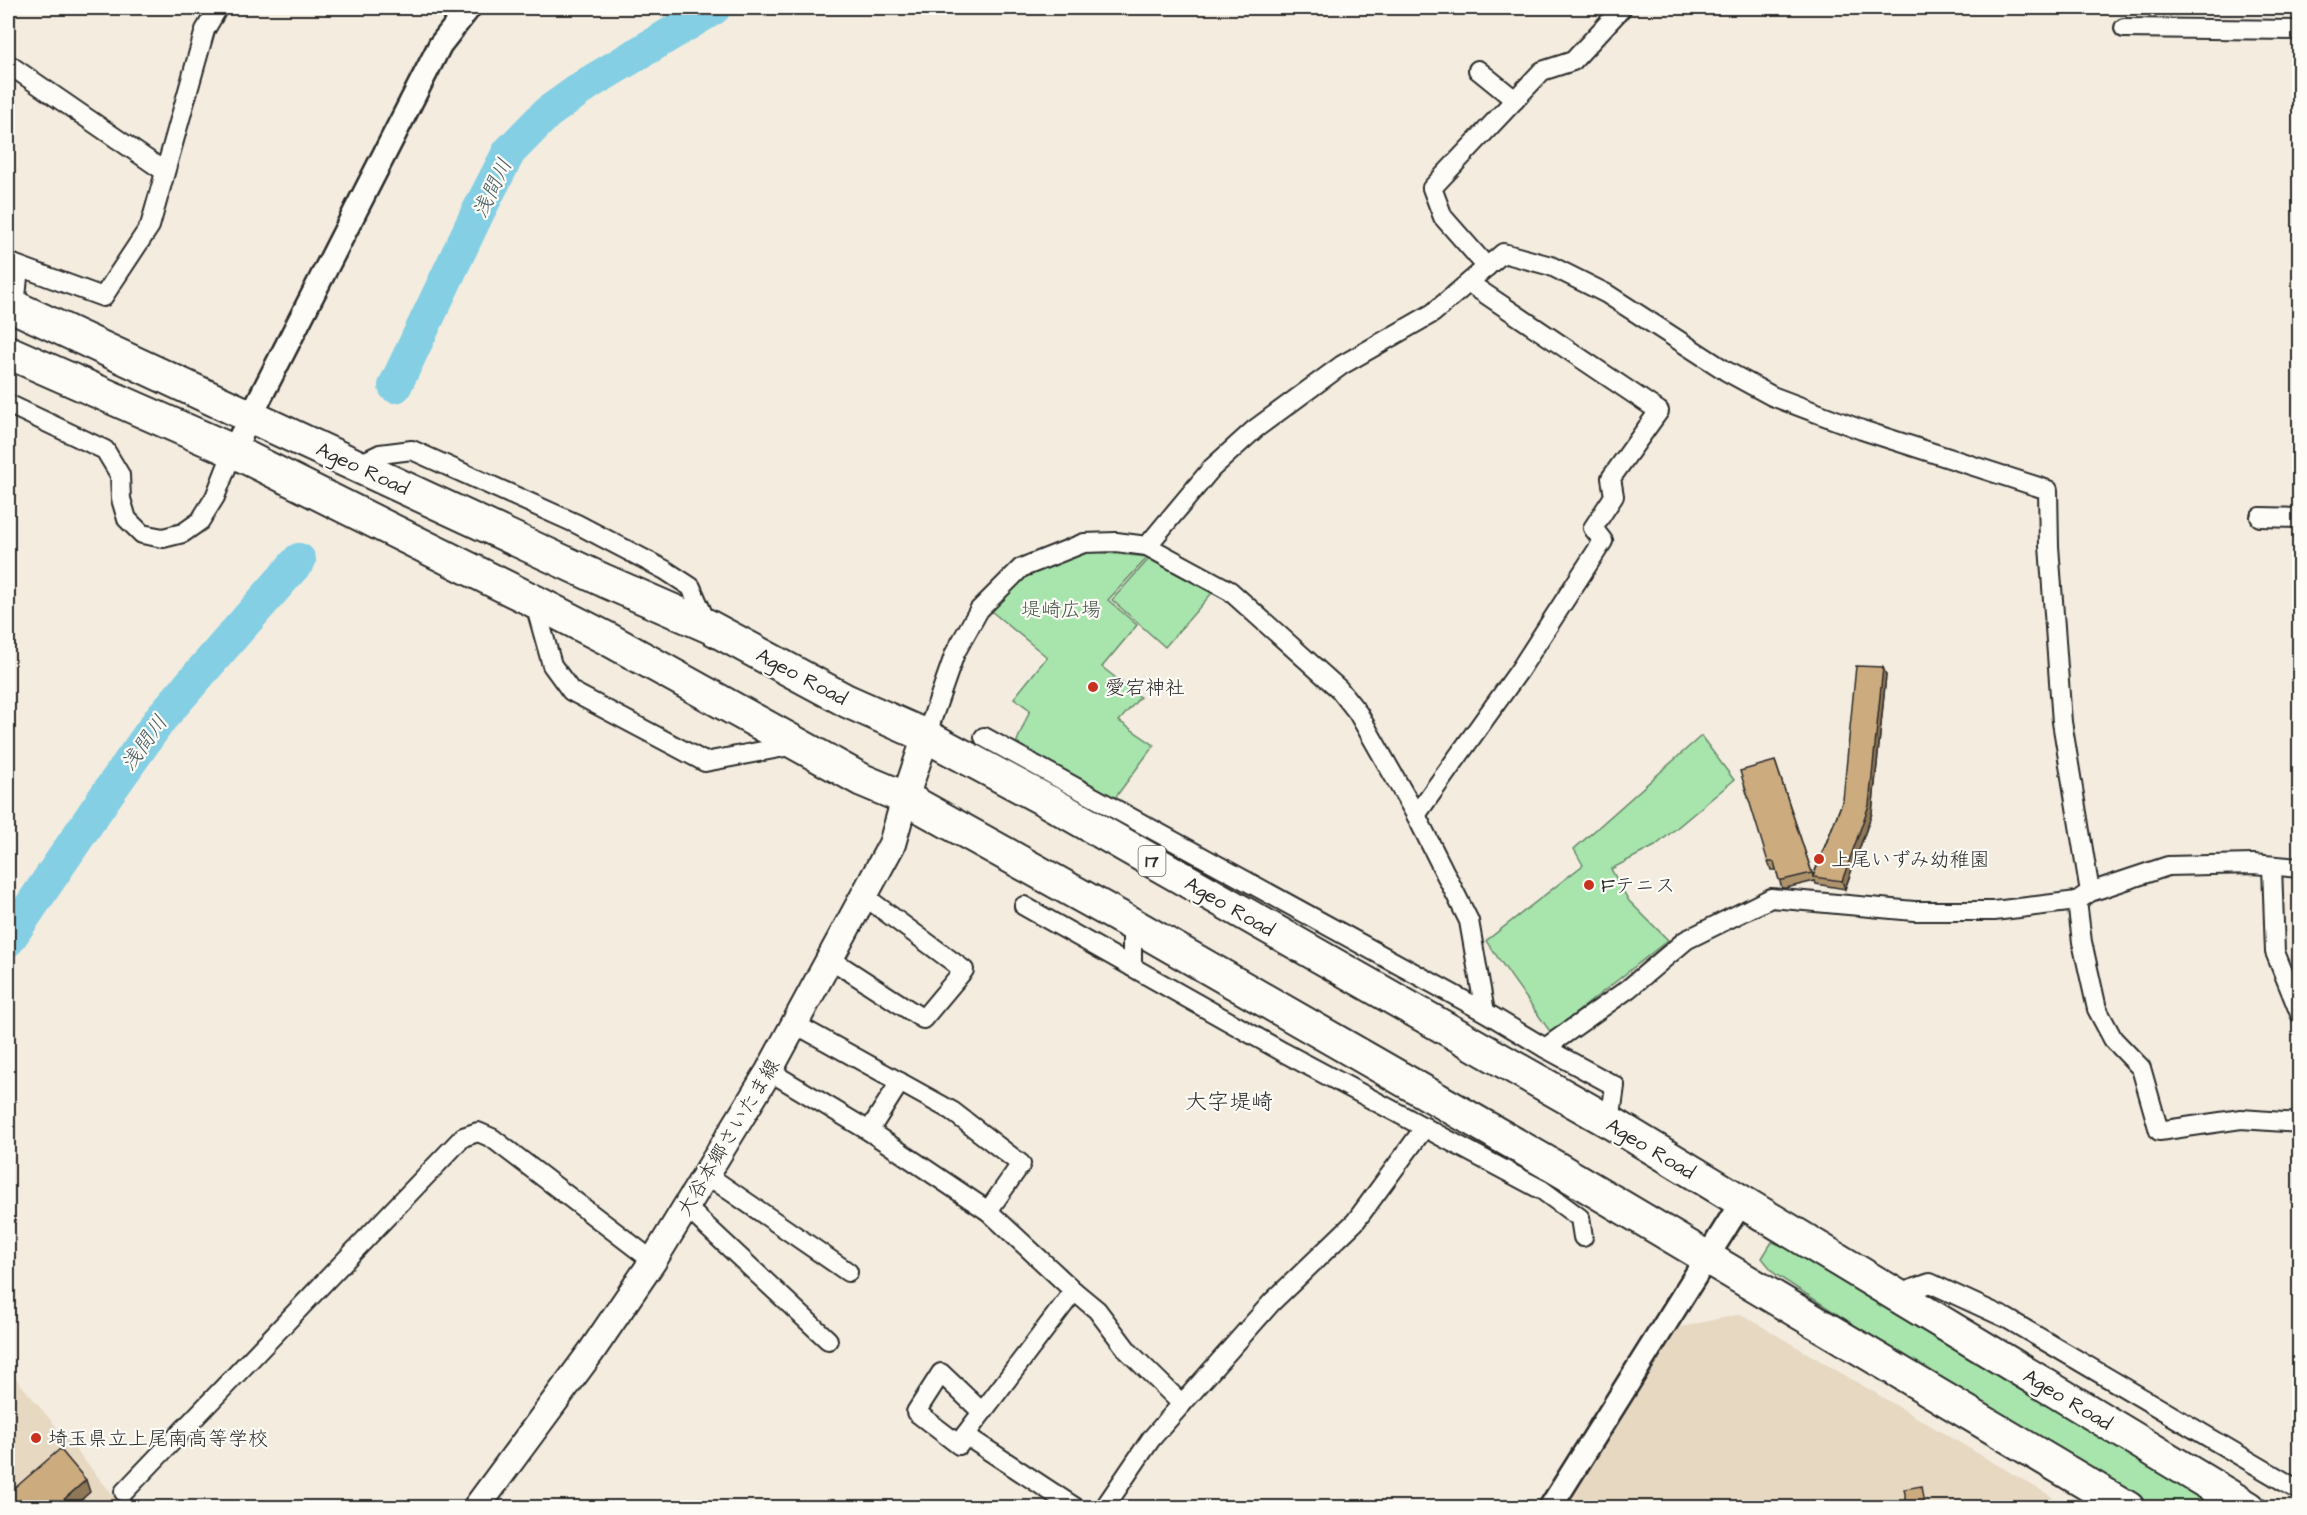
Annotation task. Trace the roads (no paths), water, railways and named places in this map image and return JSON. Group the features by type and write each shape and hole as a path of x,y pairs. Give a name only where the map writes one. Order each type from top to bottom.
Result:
{"highway":[{"name":"Ageo Road","path":"11,306 594,576 708,626 847,701 1058,792 2249,1508"},
{"path":"8,352 233,451 608,639 862,780 905,798 1132,924 1548,1179 1707,1258 2128,1508"}],"main road":[{"name":"大谷本郷さいたま線","path":"476,1508 591,1352 653,1261 769,1071 892,844 926,736"}],"street":[{"path":"10,262 103,297 150,226 205,30 219,8"},
{"path":"8,404 105,450 120,475 121,499 127,519 142,534 163,538 183,533 200,521 215,497 250,416 440,45 469,8"},
{"path":"1487,267 1443,217 1432,188 1542,71 1573,61 1622,8"},
{"path":"2124,28 2300,30"},
{"path":"8,64 164,171"},
{"path":"1478,70 1515,100"},
{"path":"1147,546 1212,468 1255,429 1342,364 1433,313 1503,253 1551,266 1607,294 1726,371 1772,396 1862,430 2048,490 2049,546 2062,722 2084,897 2082,942 2097,1009 2113,1039 2141,1068 2159,1131 2241,1119 2300,1123"},
{"path":"10,262 18,277 11,306"},
{"path":"1416,815 1519,671 1603,541 1593,528 1614,495 1611,478 1659,411 1469,283"},
{"path":"2260,517 2300,518"},
{"path":"926,736 955,653 980,610 1021,568 1084,543 1116,542 1147,546 1230,591 1339,689 1358,713 1416,815 1469,921 1485,1012"},
{"path":"534,601 552,665 571,691 705,762 797,744"},
{"path":"984,737 1058,792 1485,1012 1615,1086 1610,1122"},
{"path":"1545,1048 1628,989 1686,940 1771,898 1914,911 1994,911 2084,897 2168,866 2300,868"},
{"path":"2272,866 2275,952 2293,982 2300,1014"},
{"path":"829,958 922,1019 963,970 864,896"},
{"path":"1024,906 1283,1052 1425,1127 1548,1179 1580,1218 1583,1238"},
{"path":"1132,924 1132,967"},
{"path":"795,1024 952,1111 1021,1164 988,1211"},
{"path":"769,1071 869,1131 988,1211 1097,1310 1128,1351 1182,1404"},
{"path":"869,1131 900,1082"},
{"path":"1104,1508 1151,1439 1272,1302 1355,1222 1425,1127"},
{"path":"124,1492 463,1137 478,1132 492,1137 653,1261"},
{"path":"707,1175 848,1272"},
{"path":"1550,1508 1741,1203"},
{"path":"686,1207 828,1340"},
{"path":"1895,1295 1930,1283 2006,1318 2300,1491"},
{"path":"982,1412 941,1373 916,1412 959,1445 964,1435 982,1412 1074,1291"},
{"path":"964,1435 1076,1508"}],"waterway":[{"name":"浅間川","path":"395,386 509,152 547,113 589,83 714,8"},
{"name":"浅間川","path":"8,940 161,718 299,560"}],"place":[{"name":"愛宕神社","path":"1093,687"},
{"name":"上尾いずみ幼稚園","path":"1819,859"},
{"name":"Fテニス","path":"1589,885"},
{"name":"埼玉県立上尾南高等学校","path":"36,1438"}],"district":[{"name":"大字堤崎","path":"1229,1101"}],"park label":[{"name":"堤崎広場","path":"1061,609"}]}
